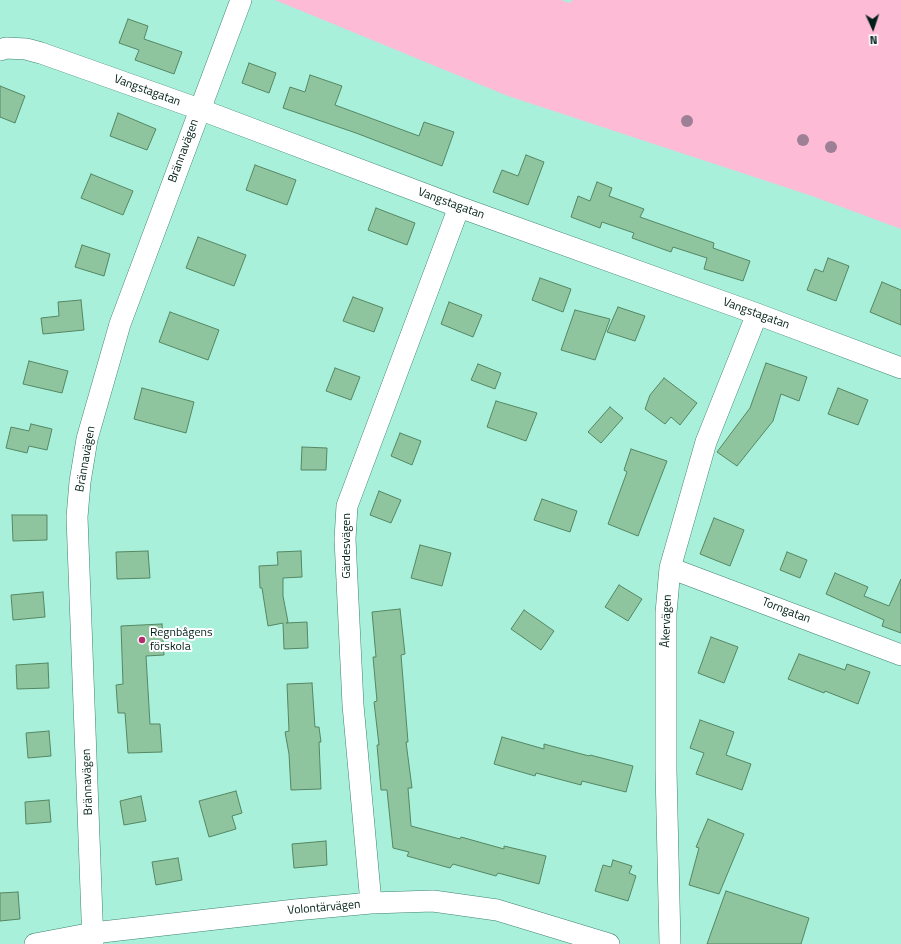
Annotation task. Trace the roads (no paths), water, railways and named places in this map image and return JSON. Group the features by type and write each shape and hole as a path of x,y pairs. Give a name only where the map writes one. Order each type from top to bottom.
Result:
{"street":[{"name":"Brännavägen","path":"93,939 77,517 80,482 88,439 120,324 242,0"},
{"name":"Vangstagatan","path":"0,50 6,48 26,49 41,53 200,109 459,207 757,314 901,368"},
{"name":"Gärdesvägen","path":"371,903 353,705 345,539 348,506 459,207"},
{"name":"Åkervägen","path":"670,944 666,613 670,568 706,442 757,314"},
{"name":"Torngatan","path":"670,568 901,654"},
{"name":"Volontärvägen","path":"35,944 93,939 295,910 371,903 433,901 497,910 609,944"}],"place":[{"name":"Regnbågens förskola","path":"142,640"}]}
